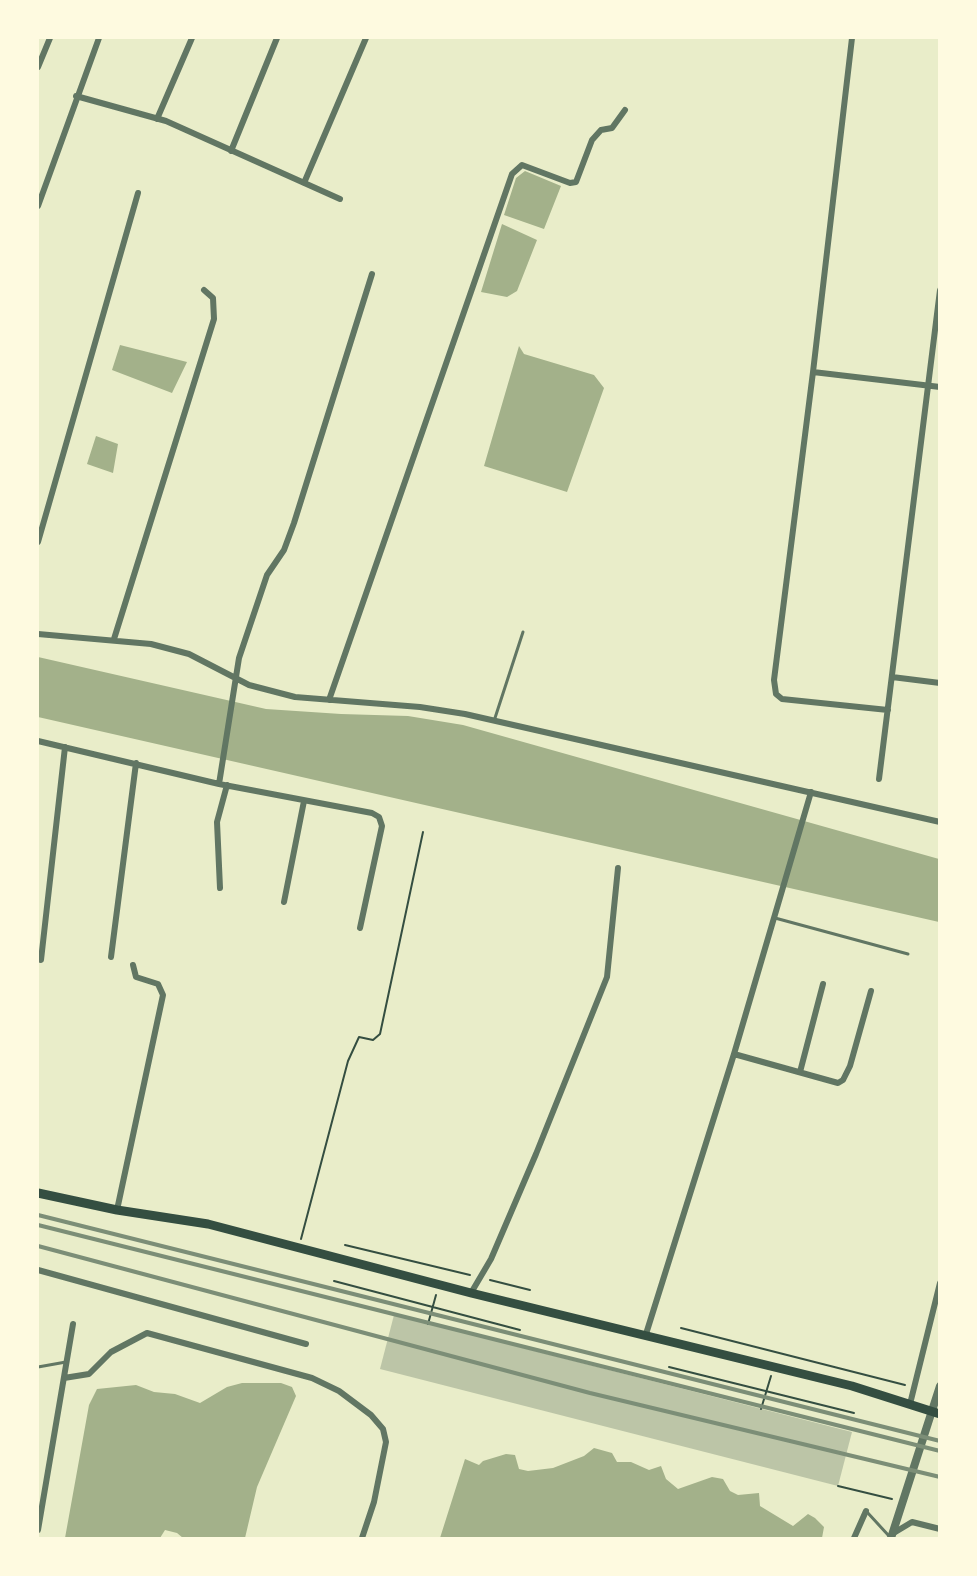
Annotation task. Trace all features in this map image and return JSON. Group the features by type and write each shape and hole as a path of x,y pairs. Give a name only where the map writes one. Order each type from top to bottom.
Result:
{"main road":[{"path":"38,1193 117,1210 208,1224 471,1293 852,1386 939,1414"}],"street":[{"path":"38,67 50,38"},
{"path":"38,206 76,96 99,38"},
{"path":"157,119 192,38"},
{"path":"231,151 277,38"},
{"path":"304,183 366,38"},
{"path":"852,38 774,680 776,694 782,699 888,710"},
{"path":"76,96 157,119 340,199"},
{"path":"329,700 512,174 522,165 570,183 576,182 592,140 601,130 612,128 625,110"},
{"path":"38,542 138,193"},
{"path":"219,784 234,694 234,679 267,575 284,549 294,524 372,274"},
{"path":"114,639 214,319 213,298 204,290"},
{"path":"879,779 939,290"},
{"path":"813,372 939,387"},
{"path":"38,634 151,644 189,654 234,679 296,697 420,707 494,721 939,822"},
{"path":"892,677 939,683"},
{"path":"38,741 219,784 372,813 379,817 382,826 360,928"},
{"path":"41,960 65,747"},
{"path":"111,957 136,763"},
{"path":"220,888 217,822 227,785"},
{"path":"646,1334 734,1054 811,792"},
{"path":"284,902 304,801"},
{"path":"471,1293 490,1259 518,1196 607,977 618,868"},
{"path":"117,1210 163,995 158,984 136,977 133,965"},
{"path":"800,1072 823,984"},
{"path":"734,1054 838,1083 843,1080 850,1066 871,991"},
{"path":"38,1270 306,1344"},
{"path":"910,1404 939,1283"},
{"path":"38,1530 73,1324"},
{"path":"64,1378 89,1374 111,1352 147,1333 312,1378 339,1391 371,1415 383,1429 386,1442 374,1502 362,1539"},
{"path":"890,1538 904,1501 939,1386"},
{"path":"854,1539 866,1511"},
{"path":"890,1538 912,1522 939,1529"}],"lane":[{"path":"494,721 523,632"},
{"path":"775,918 908,954"},
{"path":"38,1367 66,1362"},
{"path":"866,1511 890,1538"}],"path":[{"path":"299,1247 348,1062 359,1037 373,1040 380,1034 423,832"},
{"path":"345,1245 442,1269"},
{"path":"334,1281 520,1330"},
{"path":"681,1328 915,1387"},
{"path":"669,1367 854,1413"},
{"path":"761,1409 772,1372"},
{"path":"838,1486 904,1501"}],"shaded area":[{"path":"525,171 561,186 544,229 504,215 516,178"},
{"path":"502,224 537,240 517,291 507,297 481,292"},
{"path":"120,345 187,362 172,393 112,370"},
{"path":"519,346 524,354 594,375 604,388 567,492 484,466"},
{"path":"96,436 118,444 113,473 87,464"},
{"path":"38,657 266,709 408,716 463,725 939,859 939,922 38,717"},
{"path":"242,1383 281,1383 292,1387 296,1396 257,1487 245,1538 183,1538 177,1533 165,1530 160,1538 65,1538 89,1405 97,1389 136,1385 154,1392 175,1394 200,1403 227,1387"},
{"path":"594,1448 612,1453 617,1462 631,1462 649,1470 661,1466 666,1479 678,1489 712,1477 723,1479 730,1491 738,1495 759,1493 760,1506 793,1526 808,1514 815,1518 824,1527 822,1538 440,1538 465,1459 479,1465 483,1461 506,1454 515,1455 519,1469 528,1471 553,1468 584,1456"}],"building":[{"path":"394,1315 852,1432 838,1486 380,1369"}],"railway":[{"path":"38,1215 940,1441"},
{"path":"38,1225 940,1451"},
{"path":"38,1246 590,1393 940,1477"}]}
